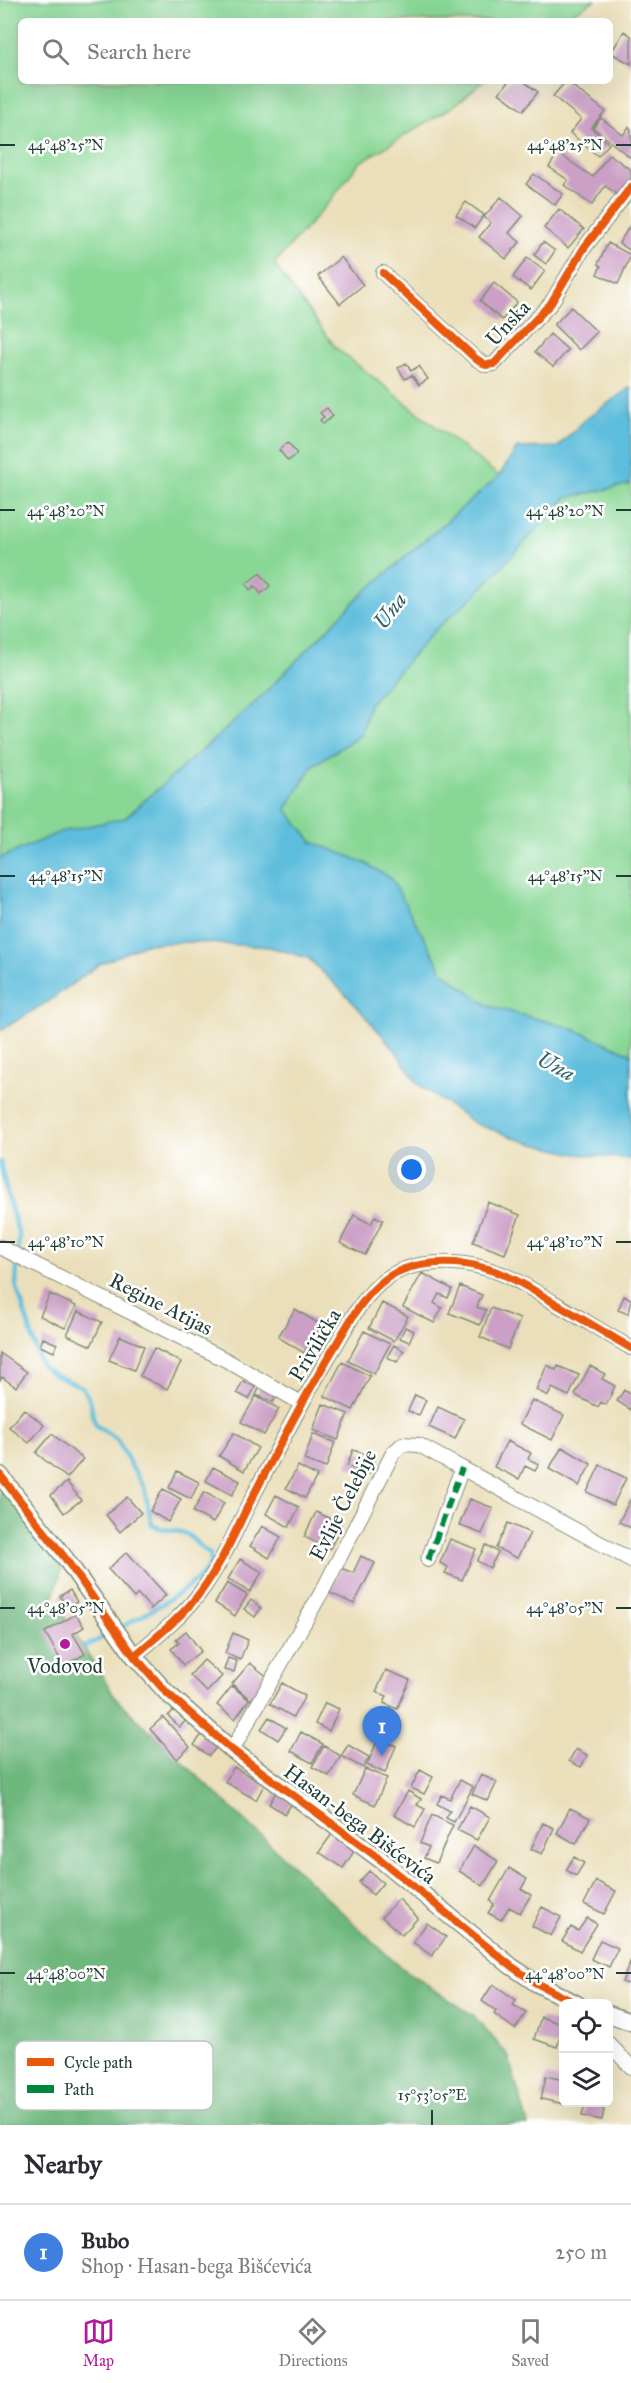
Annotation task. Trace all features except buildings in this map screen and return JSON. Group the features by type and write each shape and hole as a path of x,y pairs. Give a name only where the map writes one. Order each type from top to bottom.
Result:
{"street":[{"name":"Unska","path":"383,273 476,359 486,365 494,364 551,303 584,248 631,187"},
{"name":"Regine Atijas","path":"0,1247 226,1360 301,1403"},
{"name":"Privilička","path":"134,1656 185,1610 204,1588 301,1403 358,1309 376,1287 401,1270 423,1265 463,1264 503,1274 631,1348"},
{"name":"Evlije Čelebije","path":"232,1750 325,1586 393,1453 403,1444 419,1445 631,1560"},
{"path":"428,1560 462,1468"},
{"name":"Hasan-bega Bišćevića","path":"0,1474 65,1558 134,1656 167,1693 232,1750 381,1860 511,1965 536,1983 568,1999"},
{"path":"613,2015 631,2022"},
{"path":"613,2047 631,2067"}],"green space":[{"path":"0,0 595,0 564,18 18,18 18,84 480,84 454,106 359,163 330,201 274,264 336,348 499,476 358,598 253,705 125,818 0,861"},
{"path":"631,484 631,1054 571,1028 489,1006 443,972 411,914 363,862 312,842 286,809 313,765 361,735 369,704 437,628 476,594 566,498"},
{"path":"0,1475 65,1558 53,1599 117,1700 400,1967 474,2016 508,2055 528,2125 0,2125"}],"water":[{"name":"Una","path":"631,387 631,484 566,498 476,594 437,628 369,704 361,735 313,765 286,809 312,842 363,862 391,878 443,972 488,1006 571,1028 631,1054 631,1159 576,1154 526,1142 474,1123 418,1084 395,1050 352,1001 308,958 270,947 192,942 145,944 100,964 49,1001 0,1031 0,858 60,832 125,818 253,705 358,598 499,476 517,448 558,447 583,421"}],"waterway":[{"path":"0,1162 19,1235 16,1285 41,1365 51,1373 82,1387 90,1400 97,1426 117,1439 144,1487 152,1525 186,1534 210,1554 210,1562 204,1573 192,1584 154,1609 85,1647"}],"marked path":[{"path":"428,1560 462,1468"}],"cycle path":[{"path":"383,273 476,359 486,365 494,364 551,303 584,248 631,187"},
{"path":"134,1656 179,1617 209,1580 317,1376 361,1305 387,1278 409,1268 434,1263 473,1265 511,1278 631,1348"},
{"path":"0,1475 65,1558 134,1656 167,1693 232,1750 381,1860 511,1966 536,1983 567,1999"}],"place":[{"name":"Vodovod","path":"65,1644"},
{"name":"Bubo","path":"382,1756"}]}
